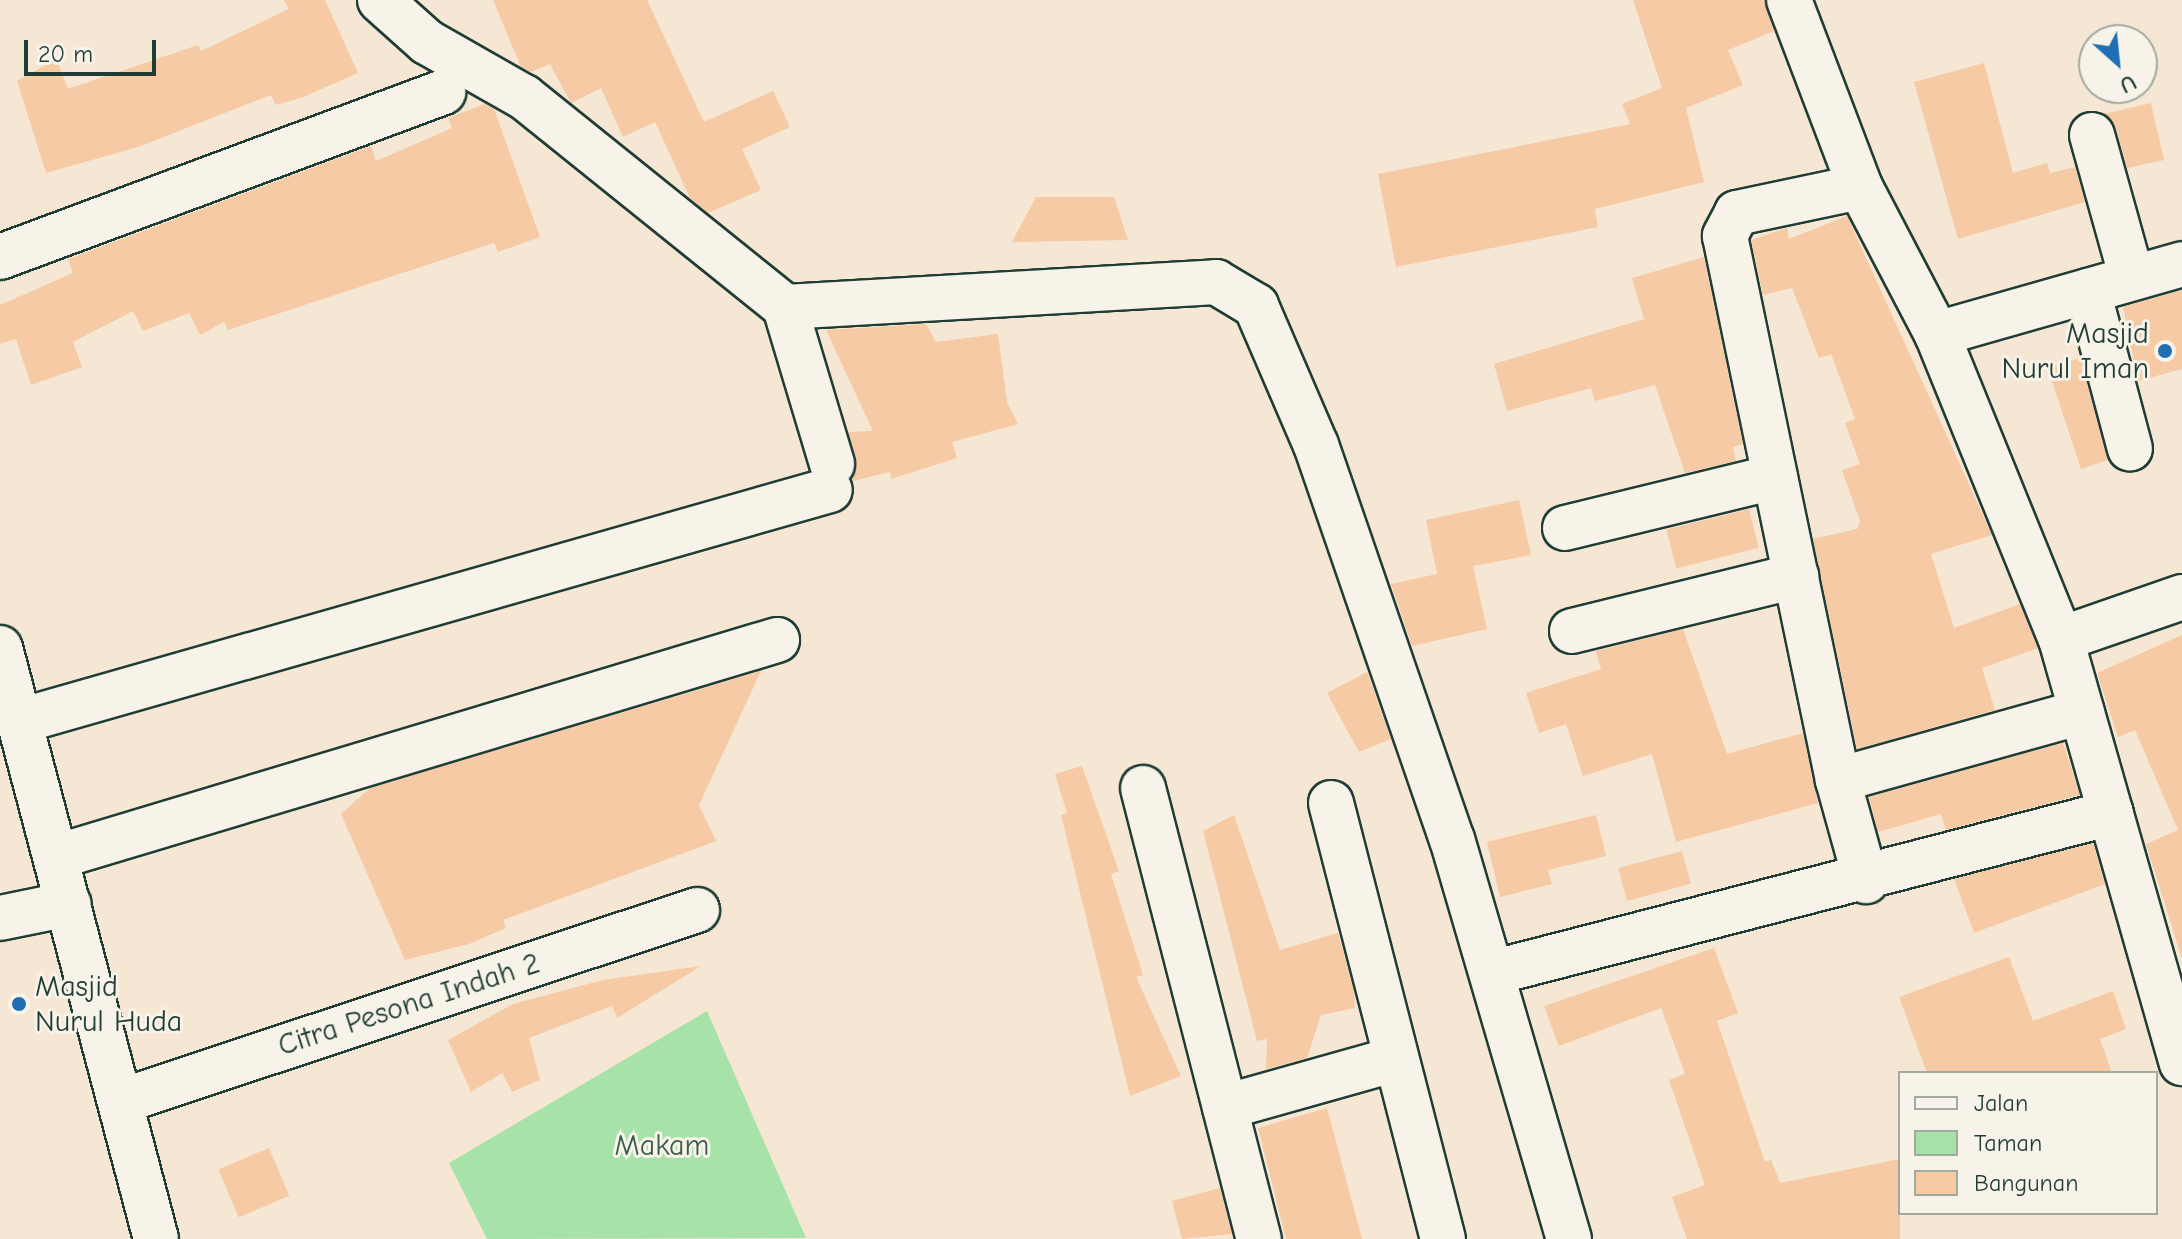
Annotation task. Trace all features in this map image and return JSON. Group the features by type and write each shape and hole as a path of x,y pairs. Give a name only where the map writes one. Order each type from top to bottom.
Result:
{"street":[{"path":"20,721 831,477 785,307 524,97 427,42 380,0"},
{"path":"1789,0 1860,187 1937,334 2061,639 2111,813 2171,985 2182,1063"},
{"path":"0,257 443,92"},
{"path":"2092,135 2132,278"},
{"path":"1860,187 1737,213 1727,221 1775,477 1838,780 1866,881"},
{"path":"1937,334 2182,264"},
{"path":"785,307 1216,282 1243,292 1256,306 1316,445 1495,972 1569,1239"},
{"path":"2088,291 2130,449"},
{"path":"1565,528 1775,477"},
{"path":"1572,631 1796,576"},
{"path":"2061,639 2182,597"},
{"path":"56,857 777,640"},
{"path":"0,648 156,1239"},
{"path":"1838,780 2082,712"},
{"path":"1143,788 1259,1239"},
{"path":"1331,803 1392,1060 1443,1239"},
{"path":"1495,972 1866,881 2111,813"},
{"path":"0,918 69,904"},
{"name":"Citra Pesona Indah 2","path":"122,1101 697,910"},
{"path":"1225,1107 1392,1060"}],"green space":[{"name":"Makam","path":"707,1011 806,1238 487,1239 449,1163"}],"building":[{"path":"284,0 325,0 358,73 301,98 276,105 271,95 138,147 46,173 17,81 56,59 68,89 198,45 201,51 289,9"},
{"path":"493,0 647,0 704,122 773,91 790,127 742,149 761,190 708,213 690,198 655,122 623,137 601,88 571,103 550,64 531,72 521,67"},
{"path":"1633,0 1765,0 1774,31 1728,50 1743,85 1686,108 1704,182 1595,209 1598,227 1396,267 1378,174 1630,124 1622,104 1662,88"},
{"path":"1984,63 2013,173 2047,163 2050,173 2075,167 2085,202 1958,239 1914,82"},
{"path":"485,104 494,109 540,237 498,252 494,243 228,330 224,322 200,335 189,313 143,331 133,311 73,342 82,367 31,385 16,339 0,344 0,305 73,273 68,259 371,146 376,161 452,128 448,118"},
{"path":"2151,104 2164,160 2127,168 2116,128 2104,114"},
{"path":"1036,197 1114,197 1128,240 1012,242"},
{"path":"1847,216 1992,535 1931,554 1954,628 2020,604 2038,648 1982,668 1995,710 1857,749 1813,539 1857,529 1860,521 1842,470 1860,464 1845,423 1855,419 1831,354 1819,358 1792,288 1763,295 1751,240 1787,228 1789,239"},
{"path":"1704,257 1743,444 1733,447 1736,461 1685,473 1655,385 1595,401 1591,388 1507,411 1494,364 1644,319 1632,278"},
{"path":"2182,290 2182,369 2138,381 2123,307"},
{"path":"926,324 936,342 998,334 1007,402 1018,424 952,442 957,458 891,479 890,472 853,481 848,432 873,431 826,330"},
{"path":"2080,358 2108,460 2081,469 2048,369"},
{"path":"1519,500 1531,555 1473,566 1487,629 1412,646 1391,584 1437,574 1426,520"},
{"path":"1749,509 1759,548 1676,568 1667,530"},
{"path":"1683,629 1727,754 1803,733 1818,803 1676,842 1652,754 1583,776 1566,724 1539,733 1526,693 1601,669 1596,651"},
{"path":"2182,635 2182,959 2146,844 2178,830 2135,730 2118,737 2097,673"},
{"path":"761,671 699,805 716,841 503,920 506,928 469,944 405,960 341,814 370,788"},
{"path":"1367,672 1391,739 1359,752 1327,693"},
{"path":"2063,743 2080,795 1946,830 1941,814 1878,832 1869,797"},
{"path":"1082,766 1119,871 1111,874 1143,975 1136,977 1181,1076 1130,1096 1061,815 1067,813 1055,774"},
{"path":"1234,815 1280,950 1338,933 1354,991 1355,1008 1321,1015 1307,1058 1266,1069 1267,1039 1257,1041 1203,831"},
{"path":"1596,815 1606,856 1548,870 1552,884 1500,897 1487,842"},
{"path":"2093,843 2105,884 1974,933 1954,879"},
{"path":"1682,851 1691,884 1627,901 1618,868"},
{"path":"1714,948 1738,1013 1717,1021 1765,1162 1771,1160 1780,1183 1898,1159 1900,1239 1687,1239 1672,1197 1705,1185 1669,1080 1685,1074 1661,1008 1559,1046 1544,1006"},
{"path":"2009,957 2033,1021 2113,991 2126,1029 2100,1039 2111,1071 1926,1071 1899,997"},
{"path":"701,966 617,1018 612,1006 529,1038 540,1080 512,1092 502,1073 471,1092 448,1040 513,1004 603,980"},
{"path":"1327,1108 1362,1239 1286,1239 1258,1128"},
{"path":"269,1148 289,1196 239,1217 218,1169"},
{"path":"1220,1188 1232,1234 1182,1239 1172,1201"}],"place":[{"name":"Masjid Nurul Iman","path":"2165,351"},
{"name":"Masjid Nurul Huda","path":"19,1004"}]}
